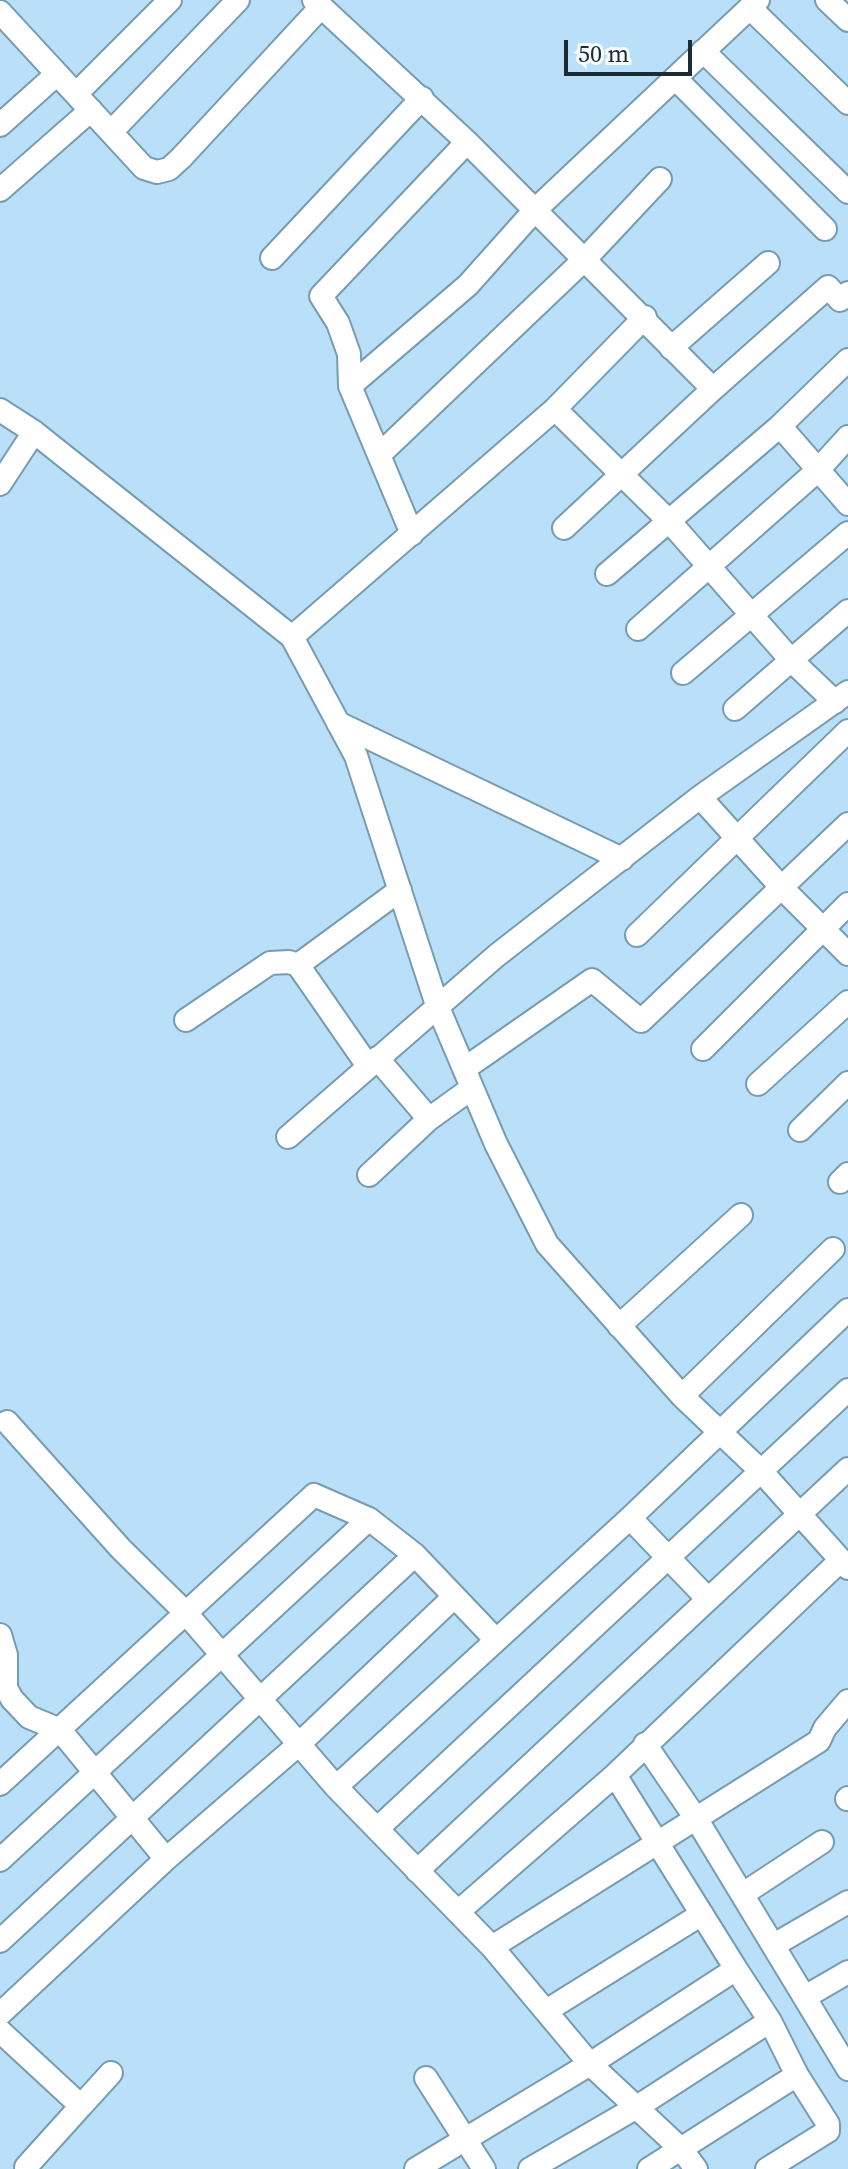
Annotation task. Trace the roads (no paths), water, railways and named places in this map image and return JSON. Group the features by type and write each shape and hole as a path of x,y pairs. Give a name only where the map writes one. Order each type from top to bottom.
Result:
{"street":[{"path":"0,190 84,101 170,0"},
{"path":"111,132 238,0"},
{"path":"827,0 848,20"},
{"path":"5,28 84,101 144,168 157,172 169,169 318,4 422,98 645,317 713,389"},
{"path":"350,386 468,285 535,210 754,4 848,103"},
{"path":"703,51 848,192"},
{"path":"0,125 57,74"},
{"path":"675,78 825,229"},
{"path":"272,258 422,98"},
{"path":"412,534 350,386 349,354 338,323 321,296 467,142"},
{"path":"379,455 585,259 660,179"},
{"path":"671,348 768,263"},
{"path":"564,528 828,287 840,300 848,293"},
{"path":"292,637 555,409 645,317"},
{"path":"607,574 780,426 848,360"},
{"path":"288,1137 437,1005 700,797 842,697 791,660 670,522 555,409"},
{"path":"0,410 34,432 292,637 356,756 437,1005 468,1079 547,1244 682,1396 761,1471 844,1564 645,1744 615,1775 459,1911"},
{"path":"780,426 848,504"},
{"path":"0,484 34,432"},
{"path":"638,629 817,471 848,437"},
{"path":"683,673 848,533"},
{"path":"735,709 848,611"},
{"path":"338,723 622,859"},
{"path":"637,935 739,840 848,731"},
{"path":"700,797 782,888 848,954"},
{"path":"369,1175 468,1079 592,980 641,1021 848,824"},
{"path":"186,1020 270,963 298,965 400,890"},
{"path":"703,1049 848,904"},
{"path":"298,965 373,1062 429,1119"},
{"path":"758,1084 848,1002"},
{"path":"800,1130 848,1083"},
{"path":"619,1326 741,1215"},
{"path":"682,1396 833,1249"},
{"path":"336,1787 630,1518 848,1310"},
{"path":"377,1829 848,1390"},
{"path":"7,1422 121,1549 185,1612 336,1787 492,1947 590,2064 682,2150 696,2169"},
{"path":"417,1871 848,1469"},
{"path":"0,1784 314,1495 369,1519 415,1555 496,1640"},
{"path":"630,1518 708,1599"},
{"path":"0,1860 219,1654 369,1519"},
{"path":"0,1941 415,1555"},
{"path":"0,2014 166,1859 298,1745 454,1597"},
{"path":"0,1635 6,1655 6,1688 12,1699 29,1717 60,1730 166,1859"},
{"path":"492,1947 819,1741 825,1728 848,1701"},
{"path":"645,1744 697,1820 845,2057"},
{"path":"615,1775 770,2021 797,2075 828,2124 828,2131 767,2169"},
{"path":"743,1894 822,1842"},
{"path":"774,1945 848,1902"},
{"path":"546,2011 702,1914"},
{"path":"416,2169 590,2064 736,1969"},
{"path":"805,1997 848,1972"},
{"path":"530,2169 637,2107 770,2021"},
{"path":"0,2031 81,2106"},
{"path":"26,2167 111,2073"},
{"path":"649,2169 797,2075"},
{"path":"426,2078 484,2169"}]}
